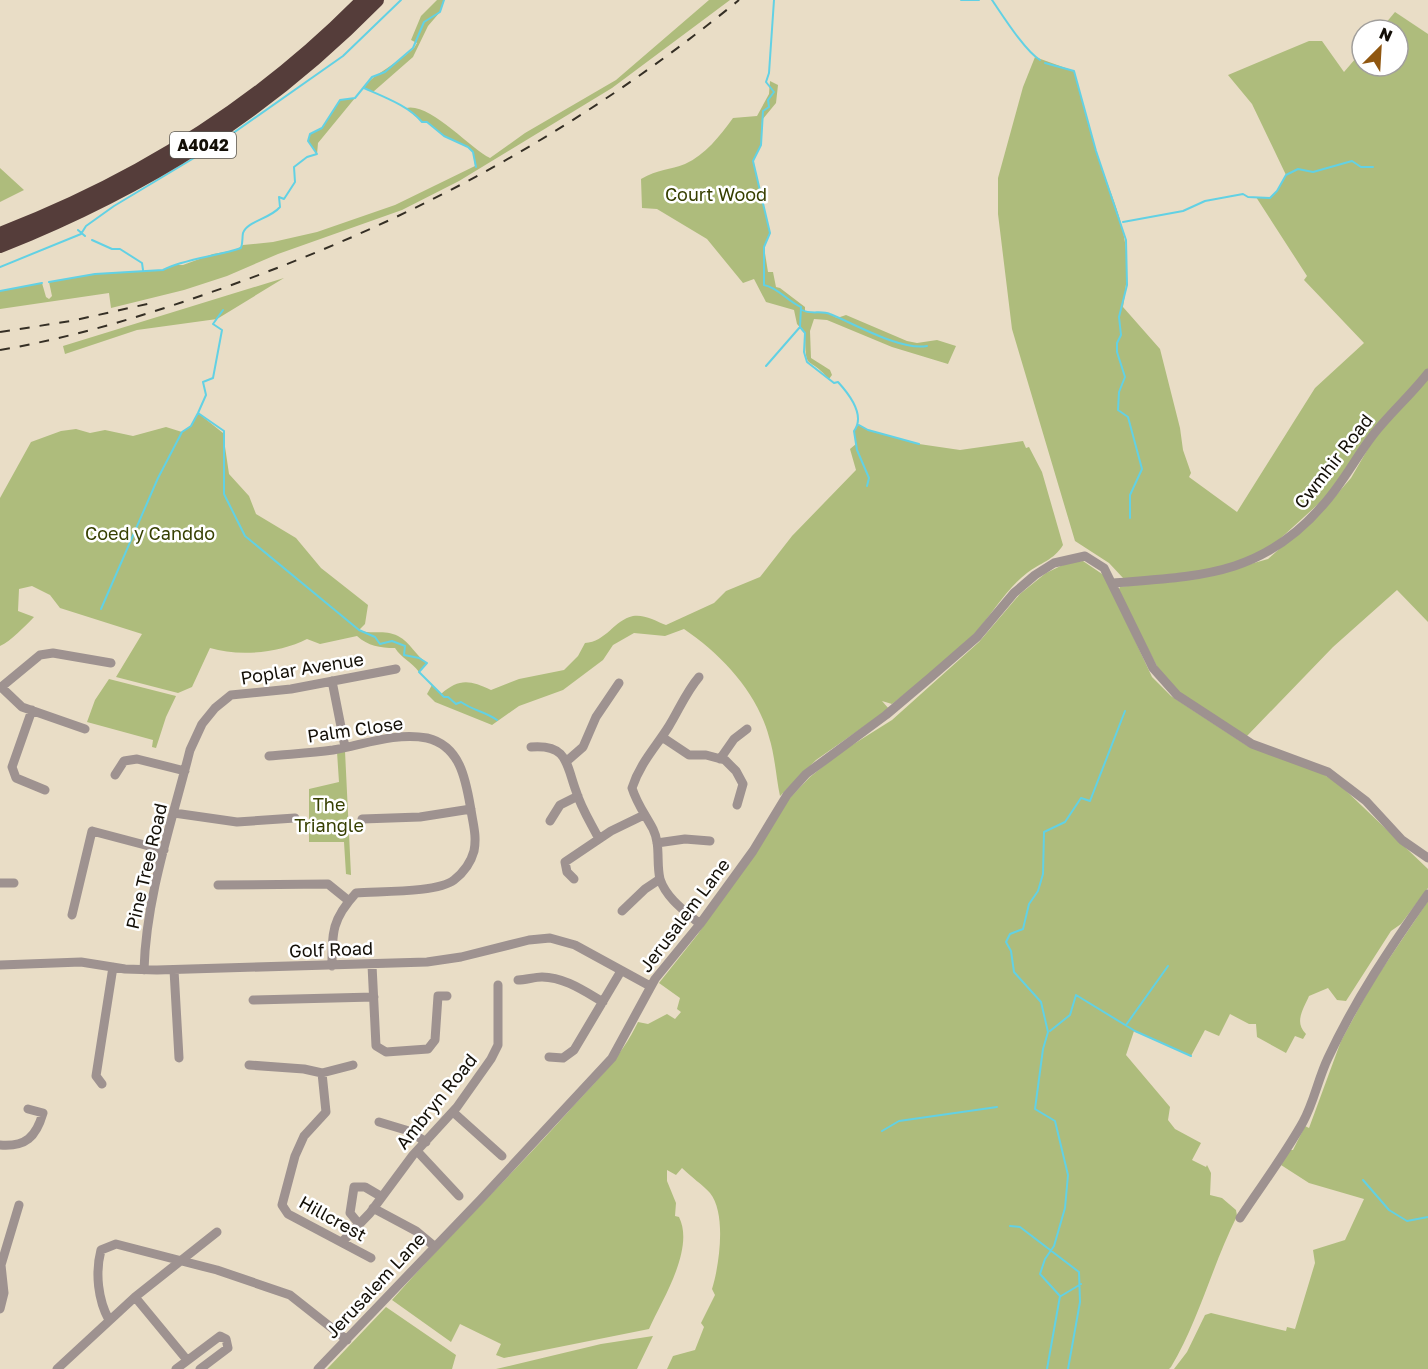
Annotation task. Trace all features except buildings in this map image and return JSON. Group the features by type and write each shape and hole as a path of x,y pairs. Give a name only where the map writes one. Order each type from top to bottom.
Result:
{"highway":[{"name":"A4042","path":"0,234 100,190 197,136 294,64 363,0"},
{"name":"A4042","path":"0,246 110,198 210,140 291,81 377,0"}],"street":[{"name":"Cwmhir Road","path":"1113,583 1227,570 1257,559 1275,549 1322,507 1352,469 1373,435 1428,374"},
{"name":"Jerusalem Lane","path":"318,1369 612,1058 650,986 700,924 753,851 787,795 806,774 886,715 931,677 977,637 1014,593 1054,562 1084,556 1098,562 1113,583 1121,607 1153,668 1177,695 1252,744 1328,771 1366,801 1402,840 1428,858"},
{"path":"85,729 13,701 0,688 40,655 53,653 111,663"},
{"name":"Poplar Avenue","path":"185,771 197,732 215,708 231,695 332,681 396,669"},
{"path":"699,677 688,689 662,737 648,754 632,788 637,804 657,843 660,879 675,902 700,924"},
{"path":"332,681 345,747"},
{"path":"567,761 583,747 596,717 619,683"},
{"path":"32,710 12,767 16,778 45,790"},
{"path":"720,759 735,739 747,729"},
{"path":"662,737 689,755 720,759 736,771 743,784 737,805"},
{"name":"Palm Close","path":"269,756 345,747 386,738 429,739 455,756 463,770 476,838 473,854 466,868 453,881 436,888 356,893 349,901"},
{"path":"531,747 551,749 560,753 567,761 578,796 599,839"},
{"path":"115,775 124,761 137,759 185,771"},
{"name":"Pine Tree Road","path":"144,970 146,938 164,850 185,771"},
{"path":"550,821 560,805 578,796"},
{"path":"362,819 420,817 471,809"},
{"path":"174,813 237,822 295,818"},
{"path":"574,879 567,872 565,862 599,839 644,815"},
{"path":"72,915 92,831 164,850"},
{"path":"657,843 685,839 710,841"},
{"path":"622,911 645,889 660,879"},
{"path":"0,883 14,883"},
{"path":"218,885 328,884 349,901 336,918 332,966"},
{"path":"1240,1218 1275,1169 1303,1123 1324,1066 1340,1035 1377,969 1428,894"},
{"name":"Golf Road","path":"0,965 81,962 144,970 174,970 372,965 427,962 461,957 529,940 550,938 575,945 650,986"},
{"path":"372,965 376,1046 386,1052 428,1049 435,1040 438,996 447,996"},
{"path":"102,1084 96,1076 113,967"},
{"path":"174,970 179,1058"},
{"path":"549,1057 563,1058 574,1050 621,971"},
{"path":"518,980 554,978 573,985 603,1002"},
{"name":"Ambryn Road","path":"342,1242 374,1208 417,1151 453,1112 498,1045 498,985"},
{"path":"253,1000 374,997"},
{"path":"249,1065 304,1068 322,1073 353,1065"},
{"name":"Hillcrest","path":"322,1073 326,1112 304,1136 295,1156 282,1205 288,1214 371,1258"},
{"path":"0,1145 13,1146 29,1141 38,1129 43,1113 28,1109"},
{"path":"453,1112 502,1156"},
{"path":"379,1122 409,1131 426,1142"},
{"path":"417,1151 459,1196"},
{"path":"359,1224 350,1213 354,1187 365,1187 382,1197"},
{"path":"0,1309 4,1293 1,1265 20,1205"},
{"name":"Hillcrest","path":"374,1208 416,1231 434,1246"},
{"path":"57,1369 135,1297 217,1232"},
{"path":"109,1320 100,1298 98,1262 101,1250 107,1245 116,1244 217,1269 290,1295 347,1340"},
{"path":"135,1297 187,1360"},
{"path":"176,1369 220,1336 226,1339 228,1348 200,1369"}],"green space":[{"path":"437,0 444,0 440,12 428,26 413,57 373,92 363,87 414,48 417,43 411,40 421,16"},
{"path":"709,0 730,0 612,88 459,181 402,210 278,254 227,276 184,290 111,308 109,293 0,309 0,291 42,283 46,297 49,299 52,296 49,282 95,274 163,270 213,254 236,250 243,245 273,242 317,232 395,205 475,166 473,152 468,147 444,136 406,108 426,112 490,158 525,133 616,80"},
{"path":"1395,12 1404,18 1390,18"},
{"path":"1410,22 1428,34 1428,369 1327,496 1270,548 1243,562 1194,573 1124,579 1109,563 1075,541 1012,329 998,214 998,178 1023,87 1035,57 1074,71 1096,151 1122,226 1127,262 1123,307 1160,349 1180,428 1183,450 1191,473 1189,477 1237,512 1315,388 1364,343 1304,280 1307,276 1256,197 1270,198 1286,175 1252,104 1228,75 1309,41 1322,41 1344,72 1350,65 1350,78 1410,78"},
{"name":"Court Wood","path":"770,81 778,85 776,103 762,120 761,145 753,161 770,233 764,247 768,272 773,272 776,287 805,307 805,312 828,313 837,318 846,315 907,341 917,343 937,340 956,346 948,364 892,347 827,320 814,319 810,331 811,358 830,370 832,375 829,379 807,359 805,333 797,324 794,310 766,302 754,279 743,283 707,239 657,209 642,208 641,179 653,173 680,166 699,156 723,132 733,118 757,116 769,94"},
{"path":"355,98 318,143 317,154 308,141 310,134 322,128 340,100"},
{"path":"0,168 24,190 0,202"},
{"path":"284,278 217,319 137,330 65,354 63,346"},
{"path":"1428,379 1428,622 1397,590 1333,647 1246,737 1181,694 1160,672 1118,591 1120,587 1208,576 1268,559 1324,509 1351,478 1376,435"},
{"name":"Coed y Canddo","path":"198,413 223,433 229,474 249,496 256,514 296,538 321,568 368,605 365,624 359,630 398,636 427,663 419,672 395,648 374,646 357,636 320,644 307,639 285,648 259,652 221,651 210,648 192,687 178,693 116,677 142,634 60,608 50,595 32,586 19,589 18,611 34,617 0,646 0,498 31,442 61,431 76,429 90,433 105,430 133,436 166,427 182,432 191,426"},
{"path":"858,425 919,444 960,450 1023,441 1026,448 1029,447 1042,472 1063,545 1051,558 1019,579 976,632 946,661 892,704 882,701 889,709 816,760 780,796 771,744 756,705 747,690 724,663 684,629 665,636 634,633 613,645 603,660 563,690 519,706 492,725 435,702 427,694 432,685 441,694 453,685 465,682 491,690 519,679 564,670 578,656 585,643 599,639 626,618 641,616 666,625 714,603 726,591 760,577 792,536 856,470 850,449 856,444 854,431"},
{"path":"1083,561 1105,576 1152,677 1171,696 1246,745 1323,774 1340,785 1428,869 1428,888 1401,924 1391,931 1346,1001 1337,1000 1328,988 1309,996 1300,1020 1306,1034 1303,1039 1295,1036 1286,1053 1257,1037 1256,1024 1249,1024 1230,1014 1219,1036 1205,1030 1191,1056 1134,1031 1126,1055 1170,1107 1168,1120 1175,1129 1201,1143 1192,1160 1206,1167 1207,1165 1211,1173 1210,1195 1222,1198 1236,1210 1237,1216 1190,1331 1171,1367 1169,1369 667,1369 673,1356 695,1350 704,1327 701,1323 715,1295 712,1289 720,1241 715,1202 710,1193 682,1168 676,1175 667,1170 667,1181 676,1203 675,1216 679,1217 683,1230 680,1259 649,1329 504,1358 496,1355 501,1344 460,1324 451,1342 392,1300 597,1080 624,1047 638,1022 648,1024 667,1014 675,1019 681,1012 677,1009 680,998 659,983 698,934 782,806 810,777 841,752 892,720 979,642 1020,594 1046,573 1069,562"},
{"path":"109,679 176,696 156,748 152,747 153,740 87,722 95,700"},
{"name":"The Triangle","path":"345,751 351,875 346,874 344,842 309,842 309,789 339,782 337,752"},
{"path":"1428,901 1428,1369 1174,1369 1187,1352 1205,1315 1211,1313 1286,1331 1287,1327 1295,1329 1315,1263 1313,1250 1345,1240 1364,1199 1309,1183 1281,1165 1289,1150 1293,1150 1305,1126 1309,1128 1341,1041 1372,984"},
{"path":"386,1307 456,1355 452,1369 327,1369"},
{"path":"653,1336 637,1369 496,1369 601,1344"}],"waterway":[{"path":"0,267 81,234 86,226 114,206 219,143 343,56 401,0"},
{"path":"49,282 95,274 163,270 181,263 241,248 245,229 280,207 279,197 284,199 295,182 294,167 307,157 317,154 308,141 310,134 322,128 340,100 355,98 372,77 385,72 413,48 424,22 440,12 444,0"},
{"path":"774,0 769,73 766,82 774,92 768,100 769,107 763,111 761,145 753,161 770,233 764,247 764,285 801,307 800,327 805,333 804,352 807,362 834,383 838,382 855,405 858,418 854,431 857,450 869,478 867,486"},
{"path":"961,0 979,0"},
{"path":"992,0 1021,41 1040,60"},
{"path":"1045,63 1074,71 1096,151 1126,240 1127,285 1119,317 1121,335 1117,343 1117,352 1125,377 1119,392 1118,410 1128,417 1142,469 1130,495 1130,518"},
{"path":"364,88 388,98 417,116 422,122 427,122 444,136 468,147 473,152 476,167"},
{"path":"1123,222 1183,211 1205,201 1243,194 1248,197 1270,198 1286,175 1298,169 1313,172 1352,161 1361,167 1373,167"},
{"path":"78,230 85,236"},
{"path":"92,240 112,249 120,249 142,263 143,270"},
{"path":"0,291 42,283"},
{"path":"101,609 158,478 182,432 191,426 198,413 206,395 203,382 213,378 222,330 213,324 223,310"},
{"path":"802,310 830,314 904,345 927,346"},
{"path":"766,366 800,327"},
{"path":"198,413 224,431 224,494 245,536 359,630 375,637 380,644 392,641 405,646 404,655 419,658 427,663 419,672 444,697 448,697 456,704 461,702 497,720"},
{"path":"859,425 868,430 919,444"},
{"path":"1047,1369 1060,1296 1040,1274 1045,1259 1054,1246 1065,1208 1068,1175 1055,1121 1035,1109 1043,1049 1048,1032 1041,1002 1014,972 1011,951 1006,942 1010,934 1023,929 1029,904 1038,891 1043,874 1044,832 1065,822 1081,798 1090,801 1125,711"},
{"path":"1126,1025 1168,966"},
{"path":"1050,1031 1070,1015 1076,995 1135,1031 1191,1056"},
{"path":"882,1131 899,1121 997,1107"},
{"path":"1363,1180 1389,1210 1407,1221 1428,1217"},
{"path":"1010,1226 1020,1227 1079,1272 1080,1302 1068,1369"},
{"path":"1061,1296 1081,1284"}],"railway":[{"path":"0,350 85,332 196,298 294,261 429,201 494,167 619,90 739,0"},
{"path":"0,332 71,321 156,302"}]}
